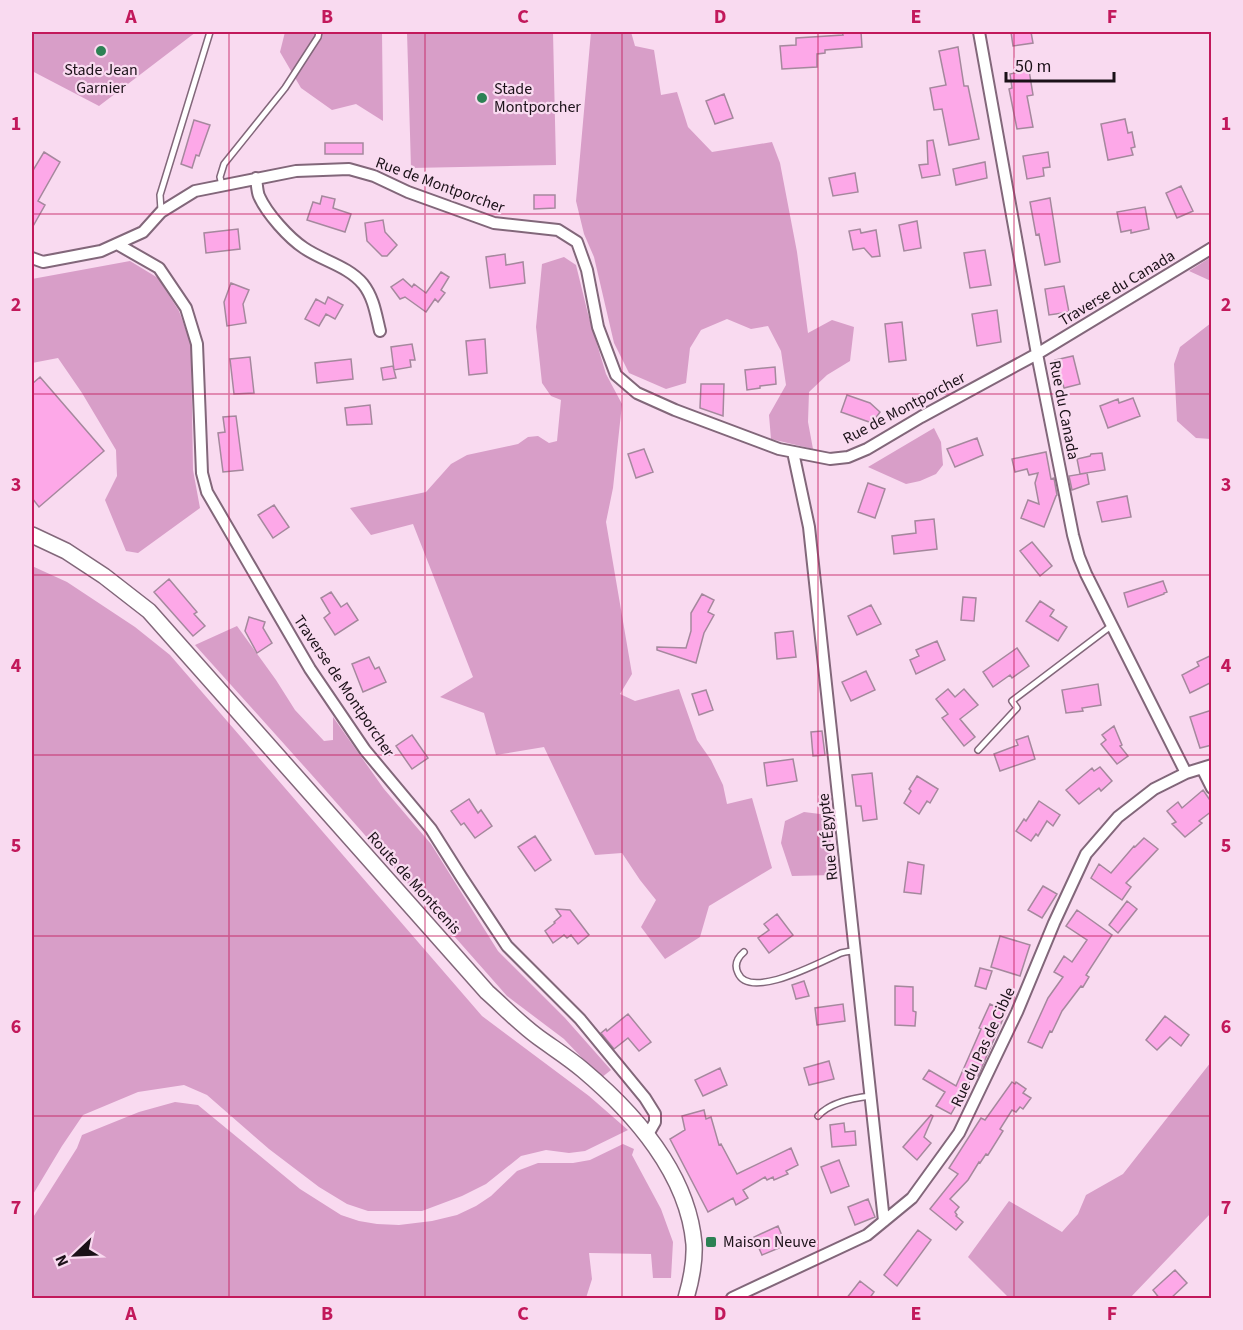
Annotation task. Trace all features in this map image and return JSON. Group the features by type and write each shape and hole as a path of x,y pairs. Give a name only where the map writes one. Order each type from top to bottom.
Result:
{"main road":[{"name":"Route de Montcenis","path":"32,535 66,551 104,576 149,611 487,992 537,1036 582,1069 623,1107 664,1161 683,1197 694,1247 693,1271 686,1299"}],"street":[{"name":"Rue du Canada","path":"979,32 1037,354 1079,557 1111,626 1186,773"},
{"name":"Rue de Montporcher","path":"32,258 43,262 101,251 143,232 161,212 195,191 296,171 350,170 374,176 408,192 494,223 558,230 577,242 587,270 598,327 616,375 637,393 779,449 830,459 848,457 867,449 1037,354"},
{"path":"256,178 258,194 262,202 291,237 304,248 350,272 362,282 373,302 380,331"},
{"name":"Traverse de Montporcher","path":"117,244 159,268 186,308 197,344 202,473 207,492 310,669 365,750 431,829 507,946 580,1019 645,1098 656,1114 656,1122 647,1136"},
{"name":"Traverse du Canada","path":"1037,354 1212,248"},
{"name":"Rue d'Égypte","path":"793,452 809,527 884,1221"},
{"path":"1207,766 1212,788"},
{"name":"Rue du Pas de Cible","path":"732,1299 867,1235 912,1198 959,1132 1017,1012 1086,854 1118,817 1154,789 1186,773 1207,766"}],"lane":[{"path":"161,212 160,195 210,32"},
{"path":"222,185 220,177 224,164 285,88 319,32"},
{"path":"978,750 1017,708 1012,701 1111,626"},
{"path":"744,952 736,963 737,970 746,982 755,984 805,970 843,952 856,951"},
{"path":"818,1116 821,1112 842,1101 871,1096"}],"shaded area":[{"name":"Stade Jean Garnier","path":"32,32 196,32 99,106 32,71"},
{"path":"285,32 382,32 383,121 356,104 332,110 301,88 280,52"},
{"name":"Stade Montporcher","path":"407,32 553,32 556,165 411,168"},
{"path":"591,32 631,32 635,46 654,50 661,95 677,92 688,127 712,152 772,142 780,163 797,252 808,333 832,320 854,327 850,361 827,375 809,392 808,422 813,449 771,439 769,415 786,385 781,351 768,326 751,329 727,319 701,330 690,348 686,383 666,389 629,373 614,343 594,257 584,234 576,201"},
{"path":"564,257 576,265 606,374 622,404 613,488 606,522 632,674 620,694 635,701 679,689 697,740 711,760 723,785 727,804 752,798 772,868 709,906 700,937 665,959 641,927 656,900 622,853 595,855 544,747 496,755 484,713 440,697 473,677 413,524 371,535 350,508 426,492 451,464 467,455 518,444 528,437 538,436 549,443 557,441 561,400 551,396 542,383 536,327 542,264"},
{"path":"1211,257 1211,281 1189,271"},
{"path":"130,261 158,278 179,311 191,344 193,470 200,508 138,553 126,551 105,500 117,476 116,450 58,358 32,363 32,279"},
{"path":"1211,323 1211,439 1196,438 1177,421 1174,364 1180,347"},
{"path":"934,428 941,442 943,465 936,474 906,484 868,467"},
{"path":"32,566 67,582 135,627 170,655 482,1016 589,1096 628,1130 585,1151 569,1153 546,1150 521,1156 486,1184 422,1211 368,1211 347,1204 319,1187 269,1149 207,1095 184,1085 138,1092 83,1115 32,1196"},
{"path":"237,626 295,710 324,741 333,740 333,717 384,789 431,844 498,951 565,1018 611,1070 601,1078 564,1039 507,996 195,645"},
{"path":"804,812 828,815 834,875 792,876 781,843 785,821"},
{"path":"1211,1062 1211,1213 1130,1298 1009,1298 968,1257 1009,1201 1062,1232 1078,1214 1086,1195 1123,1174"},
{"path":"175,1102 198,1105 300,1189 341,1215 377,1224 399,1225 457,1215 491,1196 517,1171 538,1163 573,1163 590,1160 623,1144 634,1149 632,1155 661,1209 673,1242 671,1278 653,1278 651,1254 589,1253 592,1279 586,1298 32,1298 32,1219 77,1148 82,1135 139,1112"}],"building":[{"path":"842,32 861,32 862,47 825,50 825,53 817,54 817,67 782,69 780,46 796,45 796,38 843,35"},
{"path":"1011,32 1031,32 1033,43 1013,46"},
{"path":"958,47 964,86 968,86 979,139 949,145 942,109 934,110 930,88 946,85 939,51"},
{"path":"1029,70 1033,95 1027,96 1033,127 1017,129 1009,89 1012,88 1010,74"},
{"path":"724,94 733,118 715,124 706,101"},
{"path":"1125,119 1128,133 1132,132 1135,147 1131,148 1133,155 1108,160 1101,124"},
{"path":"194,120 210,125 199,156 196,155 192,168 181,164"},
{"path":"933,140 940,175 922,178 919,165 928,164 927,141"},
{"path":"325,143 363,143 363,154 325,154"},
{"path":"44,152 60,162 38,201 45,205 32,228 32,172"},
{"path":"1048,152 1050,167 1043,168 1044,176 1027,179 1023,156"},
{"path":"985,162 987,178 956,185 953,169"},
{"path":"855,173 858,192 833,196 829,178"},
{"path":"1181,186 1193,211 1177,218 1166,193"},
{"path":"534,195 555,195 555,208 534,209"},
{"path":"322,196 335,199 333,208 351,214 345,232 307,220 313,202 320,204"},
{"path":"1050,198 1060,262 1045,265 1039,234 1036,235 1030,202"},
{"path":"1145,207 1149,229 1131,233 1131,230 1121,232 1117,212"},
{"path":"383,220 385,232 397,245 387,256 382,256 367,241 365,223"},
{"path":"917,221 921,248 904,251 899,225"},
{"path":"238,229 240,249 206,253 204,233"},
{"path":"860,229 861,233 876,230 880,256 872,257 864,248 853,250 849,231"},
{"path":"985,250 991,285 970,288 964,253"},
{"path":"505,254 506,265 523,262 525,283 490,288 486,257"},
{"path":"441,272 449,277 441,290 445,293 438,302 435,299 426,312 405,297 400,299 391,287 403,279 412,287 414,284 426,293"},
{"path":"231,283 249,290 243,304 246,323 227,326 224,302"},
{"path":"1064,286 1069,312 1049,315 1045,289"},
{"path":"328,297 343,305 335,319 326,314 319,326 305,319 316,299 325,304"},
{"path":"997,310 1001,342 977,346 972,314"},
{"path":"902,322 906,360 889,362 885,324"},
{"path":"485,339 487,373 469,375 466,341"},
{"path":"412,344 415,360 410,360 411,367 394,370 391,347"},
{"path":"1073,356 1080,384 1064,388 1062,380 1059,381 1055,360"},
{"path":"250,357 254,393 234,394 230,359"},
{"path":"351,359 353,379 317,383 315,363"},
{"path":"393,366 396,378 383,380 381,368"},
{"path":"775,367 776,384 747,390 745,370"},
{"path":"40,377 104,451 39,507 32,498 32,384"},
{"path":"701,384 724,384 723,416 700,408"},
{"path":"847,395 870,403 880,412 872,423 841,412"},
{"path":"1133,398 1140,416 1108,428 1100,406 1118,399 1119,403"},
{"path":"370,405 372,424 347,425 345,408"},
{"path":"236,416 243,470 223,472 218,433 225,432 223,417"},
{"path":"977,438 983,455 955,467 947,449"},
{"path":"644,449 653,472 636,478 628,454"},
{"path":"1046,452 1051,479 1054,478 1057,495 1044,527 1021,518 1028,500 1039,504 1035,483 1038,473 1029,475 1027,469 1015,472 1012,459"},
{"path":"1102,453 1105,470 1080,474 1077,459"},
{"path":"1087,473 1089,484 1072,490 1069,476"},
{"path":"868,483 885,489 875,518 858,512"},
{"path":"1127,496 1131,517 1102,522 1097,502"},
{"path":"274,505 289,527 273,538 258,515"},
{"path":"934,519 937,549 894,554 892,536 916,533 915,521"},
{"path":"1032,542 1052,566 1040,576 1020,551"},
{"path":"169,579 197,612 194,614 205,626 193,636 154,592"},
{"path":"1163,581 1167,592 1128,607 1124,593"},
{"path":"331,592 341,607 347,603 358,620 335,635 324,618 330,613 321,598"},
{"path":"702,594 714,600 708,612 714,615 704,633 696,663 657,650 657,647 686,648 691,631 691,613"},
{"path":"963,597 976,598 974,621 961,620"},
{"path":"1040,601 1054,610 1050,616 1067,627 1058,641 1026,621"},
{"path":"871,605 881,624 857,635 848,616"},
{"path":"249,617 265,622 263,628 272,643 257,653 245,631"},
{"path":"793,631 796,657 777,659 775,633"},
{"path":"937,641 945,660 916,674 910,660 919,656 916,650"},
{"path":"1017,648 1029,666 993,687 983,672"},
{"path":"1212,655 1212,682 1190,693 1182,675 1199,666 1197,662"},
{"path":"369,657 375,669 379,667 386,682 363,692 352,664"},
{"path":"866,671 875,690 851,701 842,682"},
{"path":"1098,684 1101,705 1082,708 1083,711 1066,713 1062,690"},
{"path":"948,689 955,697 964,689 978,705 960,719 975,737 964,746 942,718 948,714 936,699"},
{"path":"706,690 713,710 699,715 692,694"},
{"path":"1212,710 1212,745 1200,748 1190,717"},
{"path":"1114,726 1122,745 1120,746 1128,756 1117,764 1101,744 1106,740 1102,735"},
{"path":"822,731 825,755 813,756 811,732"},
{"path":"412,735 428,758 412,769 396,746"},
{"path":"1028,736 1035,759 1000,771 994,754 1018,745 1016,740"},
{"path":"793,759 797,781 767,786 764,763"},
{"path":"1100,767 1112,781 1101,791 1099,788 1079,804 1066,790 1092,768 1094,771"},
{"path":"872,773 877,819 863,821 861,806 856,806 852,775"},
{"path":"917,776 938,789 930,803 927,801 919,814 904,803"},
{"path":"1203,790 1212,803 1212,811 1199,821 1202,823 1185,837 1172,824 1176,822 1167,811 1178,802 1182,808"},
{"path":"469,799 478,813 481,810 492,826 475,838 464,823 461,825 451,811"},
{"path":"1039,801 1060,815 1053,826 1047,821 1038,836 1036,834 1031,841 1016,831 1024,819 1026,821"},
{"path":"535,836 551,860 535,871 518,847"},
{"path":"1144,838 1158,849 1126,883 1131,887 1122,900 1091,878 1099,864 1111,873"},
{"path":"908,862 924,865 921,894 904,892"},
{"path":"1043,886 1057,894 1042,918 1028,910"},
{"path":"1127,901 1137,909 1118,933 1109,925"},
{"path":"556,909 570,910 589,935 578,944 571,935 567,938 564,935 553,943 545,931 561,916"},
{"path":"1077,910 1112,935 1086,975 1089,977 1083,987 1081,986 1062,1011 1042,1048 1028,1042 1048,998 1063,977 1054,972 1064,956 1072,962 1087,940 1066,926"},
{"path":"777,914 793,935 769,953 758,938 769,930 764,924"},
{"path":"1000,936 1030,945 1020,976 991,967"},
{"path":"980,968 992,971 986,989 975,986"},
{"path":"804,981 809,996 796,999 792,985"},
{"path":"895,986 913,987 915,1026 895,1025"},
{"path":"843,1004 845,1021 817,1025 815,1008"},
{"path":"990,1004 1006,1012 978,1076 974,1074 951,1114 936,1106 945,1092 923,1079 929,1070 956,1086"},
{"path":"628,1014 651,1042 639,1051 628,1038 614,1049 601,1033 606,1029 607,1031"},
{"path":"1165,1016 1189,1035 1181,1046 1170,1037 1157,1050 1146,1040"},
{"path":"829,1061 834,1079 809,1085 804,1068"},
{"path":"720,1068 727,1085 703,1096 695,1080"},
{"path":"1012,1082 1026,1089 1023,1093 1031,1098 1023,1109 1020,1107 1016,1112 1012,1110 1000,1129 1003,1131 988,1155 986,1154 979,1162 968,1180 950,1199 959,1207 955,1212 956,1216 963,1222 956,1230 930,1209 958,1174 949,1168 981,1118 985,1120"},
{"path":"704,1110 706,1119 711,1117 719,1145 721,1144 737,1174 791,1148 798,1165 786,1171 788,1174 774,1180 773,1177 767,1180 765,1177 743,1190 748,1198 736,1205 733,1198 708,1212 670,1139 685,1130 682,1116"},
{"path":"931,1115 933,1116 924,1137 931,1143 917,1160 903,1147"},
{"path":"844,1123 845,1132 855,1131 856,1145 832,1147 830,1125"},
{"path":"839,1160 849,1186 831,1193 821,1167"},
{"path":"868,1199 875,1217 855,1225 848,1207"},
{"path":"778,1226 786,1245 762,1255 754,1237"},
{"path":"918,1230 931,1240 897,1286 884,1275"},
{"path":"1175,1270 1187,1283 1170,1299 1160,1299 1153,1290"},
{"path":"860,1281 874,1292 869,1299 846,1299"}],"place":[{"name":"Stade Jean Garnier","path":"101,51"},
{"name":"Stade Montporcher","path":"482,98"},
{"name":"Maison Neuve","path":"711,1242"}]}
